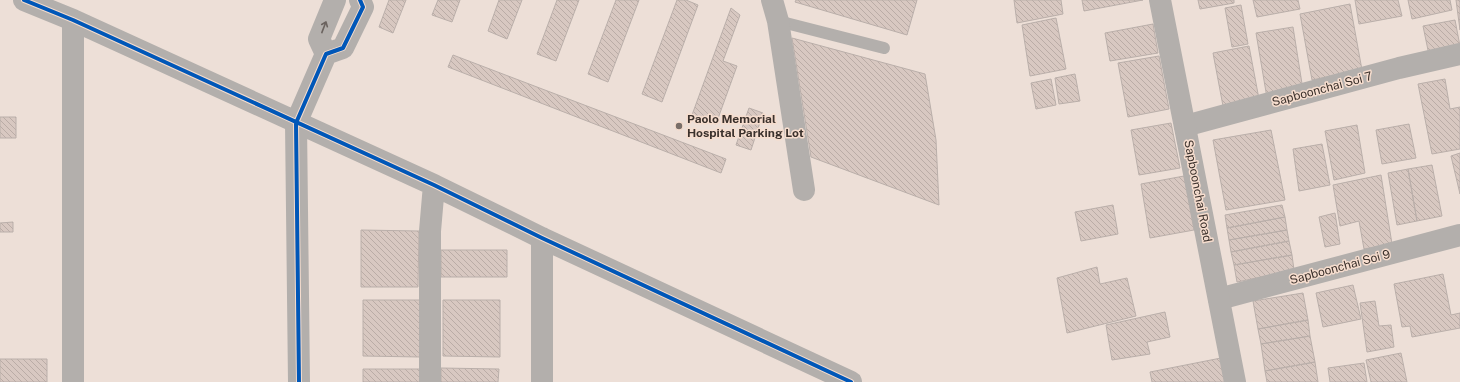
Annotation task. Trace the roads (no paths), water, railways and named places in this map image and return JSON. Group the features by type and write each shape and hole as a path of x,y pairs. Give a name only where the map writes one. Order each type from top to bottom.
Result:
{"street":[{"path":"24,0 73,20 434,185 542,238 852,382"},
{"path":"326,54 319,39 335,0"},
{"path":"299,382 296,123 326,54 343,48 363,7 360,0"},
{"path":"772,0 778,21 804,190"},
{"name":"Sapboonchai Road","path":"1160,0 1235,382"},
{"path":"73,20 73,382"},
{"name":"Sapboonchai Soi 7","path":"1185,126 1399,68 1460,54"},
{"path":"430,382 431,215 434,185"},
{"name":"Sapboonchai Soi 9","path":"1219,299 1460,235"},
{"path":"542,238 542,382"}],"lane":[{"path":"778,21 884,48"}],"place":[{"name":"Paolo Memorial Hospital Parking Lot","path":"679,126"}]}
